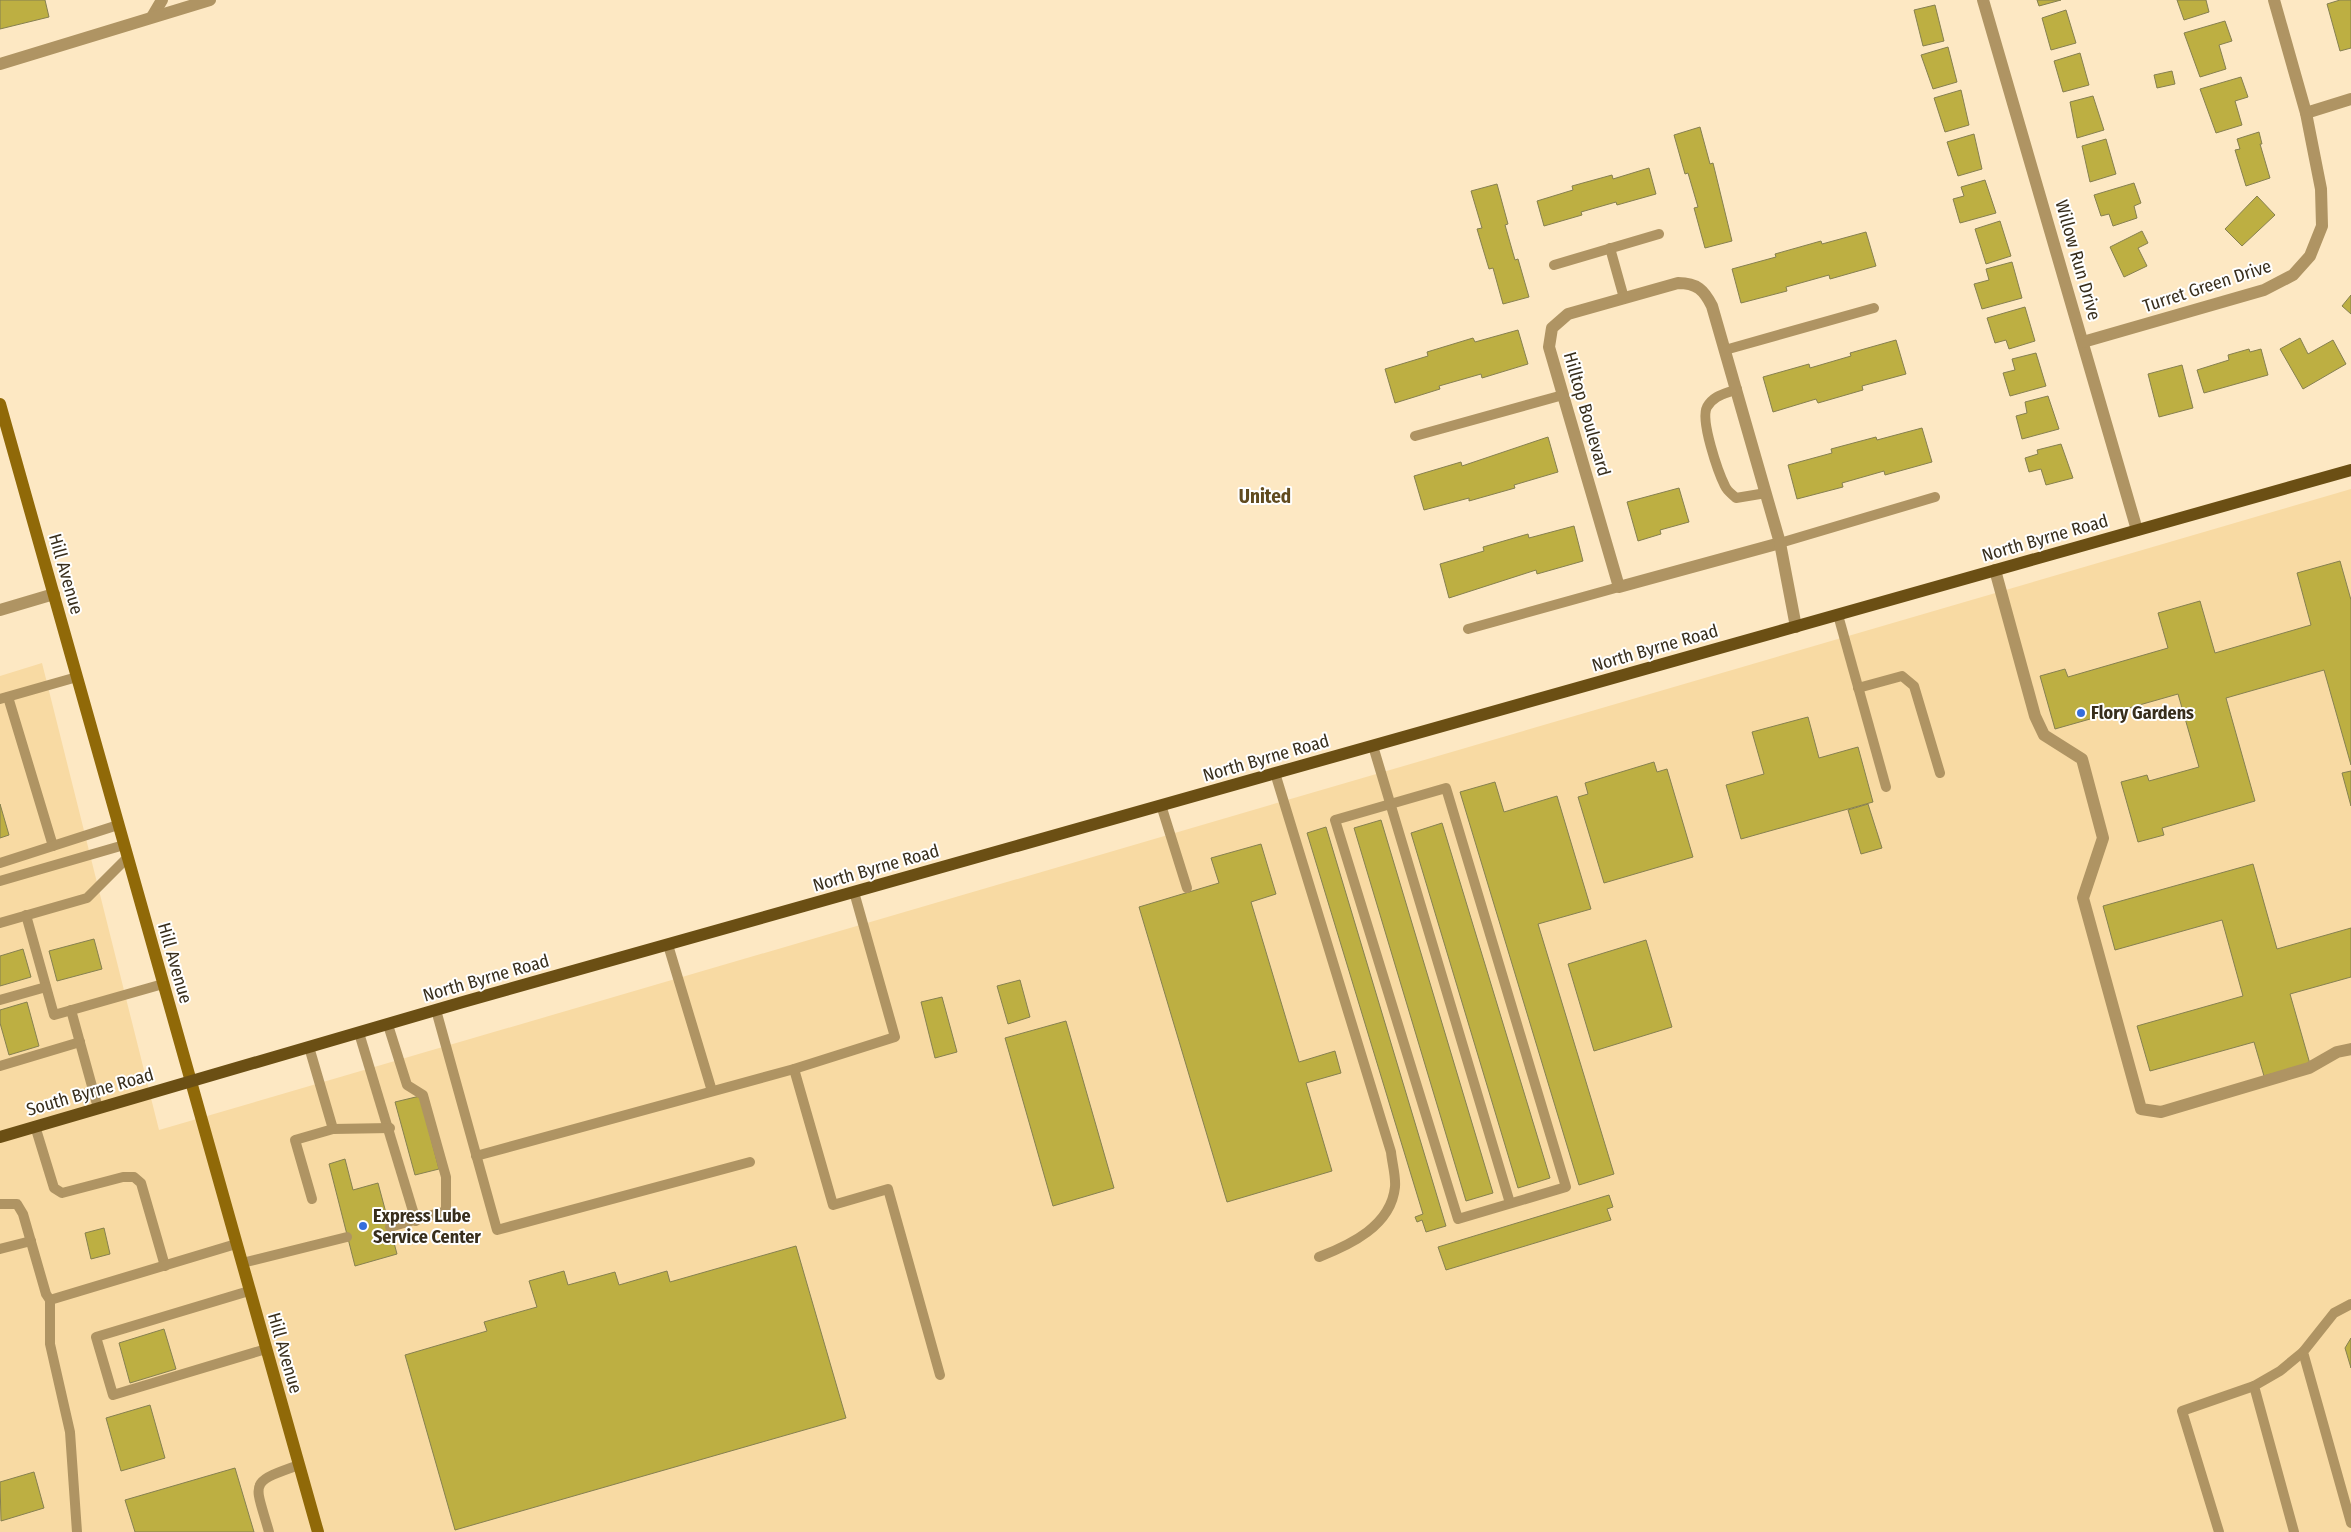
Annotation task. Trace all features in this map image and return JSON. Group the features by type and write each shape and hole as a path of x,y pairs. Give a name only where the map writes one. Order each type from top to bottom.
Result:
{"main road":[{"name":"Hill Avenue","path":"0,404 318,1532"},
{"name":"North Byrne Road","path":"190,1081 668,944 2351,470"},
{"name":"South Byrne Road","path":"0,1137 190,1081"}],"street":[{"path":"152,17 162,0"},
{"path":"0,64 210,0"},
{"name":"Willow Run Drive","path":"1983,0 2084,342 2137,530"},
{"name":"Turret Green Drive","path":"2084,342 2264,290 2294,275 2310,256 2322,226 2321,190 2306,113 2274,0"},
{"path":"2306,113 2351,99"},
{"name":"Hilltop Boulevard","path":"1619,587 1549,347 1552,328 1568,314 1678,283 1692,283 1705,292 1712,306 1780,543 1796,627"},
{"path":"1619,587 1780,543"},
{"path":"1995,570 2035,716 2044,734 2082,760 2103,838 2083,898 2141,1109 2161,1112 2309,1068 2337,1052 2351,1049"},
{"path":"0,610 54,594"}],"lane":[{"path":"1554,265 1658,234"},
{"path":"1610,248 1624,298"},
{"path":"1725,350 1874,308"},
{"path":"1737,389 1714,397 1706,409 1706,426 1726,488 1736,498 1766,493"},
{"path":"1414,436 1563,396"},
{"path":"1780,543 1935,498"},
{"path":"1468,629 1619,587"},
{"path":"1838,615 1886,787"},
{"path":"1858,688 1902,676 1914,686 1940,773"},
{"path":"53,846 4,698 77,677"},
{"path":"1373,746 1510,1203"},
{"path":"1275,773 1391,1152 1395,1187 1387,1209 1372,1228 1353,1243 1319,1257"},
{"path":"1446,788 1566,1187 1458,1219 1335,820 1389,804 1446,788"},
{"path":"1162,806 1187,888"},
{"path":"0,863 118,825"},
{"path":"0,881 124,846"},
{"path":"0,923 87,898 128,858"},
{"path":"476,1156 794,1069 895,1038 854,892"},
{"path":"26,915 54,1015 163,984"},
{"path":"668,944 712,1091"},
{"path":"0,1000 46,987"},
{"path":"70,1010 98,1108"},
{"path":"436,1010 497,1230 750,1162"},
{"path":"388,1025 407,1085 423,1095 446,1177 446,1211 390,1227"},
{"path":"359,1033 390,1128 416,1221"},
{"path":"0,1066 80,1042"},
{"path":"309,1047 333,1129"},
{"path":"794,1069 833,1205 888,1189 940,1375"},
{"path":"35,1126 54,1188 62,1193 123,1177 134,1177 141,1184 165,1266"},
{"path":"312,1199 295,1140 333,1129 390,1128"},
{"path":"0,1204 17,1204 23,1214 46,1294 50,1300 50,1344 70,1432 77,1532"},
{"path":"242,1263 347,1238"},
{"path":"0,1249 31,1241"},
{"path":"50,1300 236,1244"},
{"path":"250,1291 96,1337 113,1395 266,1348"},
{"path":"2219,1532 2182,1411 2254,1386 2280,1371 2303,1352 2334,1313 2351,1304"},
{"path":"2303,1352 2351,1523"},
{"path":"2254,1386 2294,1532"},
{"path":"269,1532 257,1490 260,1482 270,1475 299,1464"}],"shaded area":[{"path":"2351,489 2351,1532 0,1532 0,676 42,663 159,1130"}],"building":[{"path":"0,0 45,0 49,17 0,29"},
{"path":"2037,0 2061,0 2039,6"},
{"path":"2177,0 2206,0 2209,12 2184,20"},
{"path":"2340,0 2351,0 2351,48 2340,51 2327,4"},
{"path":"1935,5 1944,41 1923,46 1914,10"},
{"path":"2066,10 2076,43 2051,50 2042,18"},
{"path":"2225,21 2232,41 2219,45 2226,69 2200,77 2184,33"},
{"path":"1948,47 1957,82 1933,89 1921,55"},
{"path":"2080,53 2089,85 2063,92 2054,61"},
{"path":"2172,71 2175,84 2157,88 2154,75"},
{"path":"2241,77 2248,97 2235,101 2242,125 2216,133 2200,89"},
{"path":"1961,90 1969,125 1945,132 1934,98"},
{"path":"2093,96 2104,130 2077,138 2070,102"},
{"path":"1700,127 1710,164 1713,163 1732,241 1705,248 1694,208 1698,207 1688,173 1685,174 1674,135"},
{"path":"2259,132 2262,144 2260,144 2270,178 2246,186 2235,150 2240,149 2237,139"},
{"path":"1974,134 1982,169 1958,176 1947,142"},
{"path":"2106,139 2116,174 2090,182 2082,146"},
{"path":"1649,168 1656,194 1617,205 1616,202 1581,212 1582,215 1544,226 1537,201 1573,190 1572,186 1612,175 1613,179"},
{"path":"1985,180 1996,213 1960,223 1953,199 1964,196 1961,187"},
{"path":"2134,183 2141,203 2134,206 2137,218 2113,226 2109,214 2101,216 2094,195"},
{"path":"1497,184 1508,224 1505,225 1515,260 1518,259 1529,297 1503,304 1493,268 1489,269 1477,229 1482,228 1471,191"},
{"path":"2257,196 2275,215 2242,246 2225,229"},
{"path":"2000,221 2011,256 1986,264 1975,229"},
{"path":"2142,231 2148,243 2138,248 2147,266 2124,277 2110,247"},
{"path":"1866,232 1876,266 1830,279 1829,275 1786,287 1787,291 1741,303 1732,269 1776,257 1775,254 1821,241 1822,244"},
{"path":"2012,262 2022,298 1982,309 1974,284 1989,280 1986,269"},
{"path":"2351,295 2351,314 2342,306"},
{"path":"2025,307 2035,341 2009,349 2006,340 1995,343 1987,318"},
{"path":"1518,330 1528,364 1482,378 1481,374 1439,386 1440,389 1395,403 1385,369 1428,356 1427,352 1473,338 1475,342"},
{"path":"2300,338 2308,354 2333,340 2346,364 2303,389 2280,349"},
{"path":"1896,340 1906,374 1862,386 1863,390 1818,403 1816,399 1773,412 1763,377 1809,364 1810,368 1851,356 1850,353"},
{"path":"2249,349 2250,352 2261,349 2268,375 2204,393 2197,370 2229,360 2228,355"},
{"path":"2036,353 2046,386 2010,396 2003,373 2015,370 2012,359"},
{"path":"2182,365 2193,408 2159,417 2148,374"},
{"path":"2048,396 2059,429 2022,439 2016,416 2027,413 2025,402"},
{"path":"1922,428 1932,462 1885,475 1884,471 1842,483 1843,487 1797,499 1788,465 1832,453 1831,449 1876,437 1877,440"},
{"path":"1548,437 1558,472 1514,485 1515,488 1469,501 1469,498 1424,510 1414,476 1461,462 1462,466"},
{"path":"2061,444 2073,478 2046,485 2041,469 2029,472 2025,458 2038,454 2037,450"},
{"path":"1679,488 1689,522 1660,530 1661,534 1638,541 1627,502"},
{"path":"1574,526 1583,561 1537,574 1536,570 1449,598 1440,564 1484,551 1483,547 1528,534 1529,538"},
{"name":"Flory Gardens","path":"2340,561 2351,600 2351,765 2324,670 2226,698 2255,801 2162,828 2164,835 2138,842 2121,782 2147,775 2149,781 2199,767 2178,694 2055,729 2040,676 2065,669 2068,677 2168,648 2158,613 2200,601 2215,653 2311,625 2297,573"},
{"path":"1808,717 1819,758 1858,747 1873,802 1741,839 1726,785 1764,774 1752,732"},
{"path":"1654,762 1657,772 1667,769 1693,857 1604,883 1578,797 1588,794 1585,783"},
{"path":"2351,771 2351,806 2342,773"},
{"path":"1495,782 1504,812 1557,796 1591,909 1538,924 1614,1174 1579,1185 1460,792"},
{"path":"0,804 9,835 0,838"},
{"path":"1868,804 1882,848 1861,854 1848,810"},
{"path":"1381,820 1493,1193 1466,1201 1354,828"},
{"path":"1442,823 1550,1178 1518,1188 1411,833"},
{"path":"1326,827 1446,1226 1426,1232 1422,1220 1417,1222 1415,1217 1423,1214 1307,833"},
{"path":"1261,844 1276,894 1251,902 1299,1062 1335,1051 1341,1073 1306,1083 1332,1171 1227,1202 1139,907 1219,883 1211,858"},
{"path":"2253,864 2277,949 2351,928 2351,977 2290,994 2310,1064 2264,1076 2254,1042 2150,1071 2137,1026 2243,996 2222,920 2115,950 2103,906"},
{"path":"94,939 102,969 57,981 49,951"},
{"path":"1646,940 1672,1027 1594,1051 1568,964"},
{"path":"23,949 31,977 0,986 0,956"},
{"path":"1020,980 1030,1017 1008,1024 997,986"},
{"path":"942,997 957,1052 935,1058 921,1002"},
{"path":"27,1002 39,1046 9,1055 0,1023 0,1010"},
{"path":"1066,1021 1114,1188 1053,1206 1005,1038"},
{"path":"420,1096 439,1169 415,1175 395,1102"},
{"path":"345,1159 353,1190 378,1183 397,1254 355,1266 329,1164"},
{"path":"1609,1195 1613,1207 1607,1209 1611,1220 1446,1270 1438,1247"},
{"path":"104,1228 110,1254 91,1259 85,1233"},
{"path":"796,1246 846,1418 455,1530 405,1355 487,1331 484,1322 537,1307 529,1281 564,1271 568,1285 615,1272 619,1285 667,1271 670,1282"},
{"path":"164,1329 176,1369 130,1383 119,1343"},
{"path":"2351,1338 2351,1368 2345,1348"},
{"path":"150,1405 165,1458 121,1471 106,1418"},
{"path":"235,1468 254,1532 135,1532 125,1500"},
{"path":"34,1472 44,1508 1,1521 0,1482"}],"place":[{"name":"Flory Gardens","path":"2081,713"},
{"name":"Express Lube Service Center","path":"363,1226"}],"district":[{"name":"United","path":"1265,496"}]}
